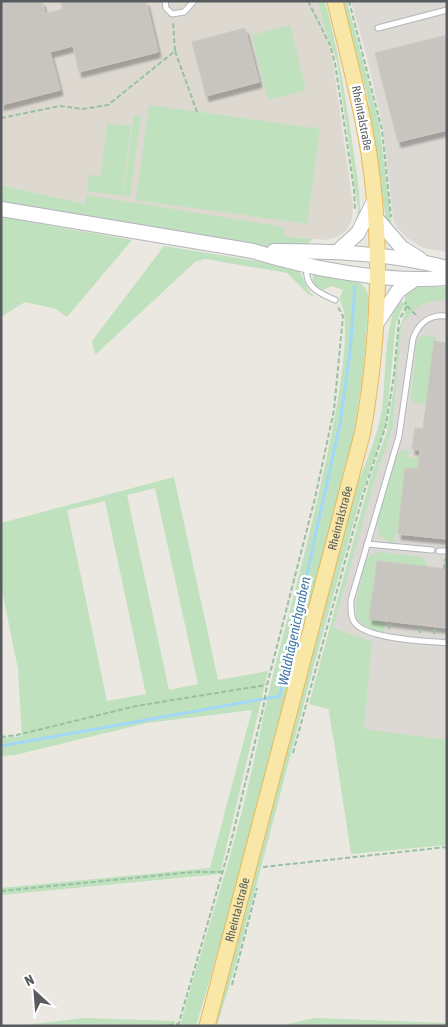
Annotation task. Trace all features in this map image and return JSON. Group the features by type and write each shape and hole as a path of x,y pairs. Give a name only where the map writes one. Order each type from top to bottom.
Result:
{"main road":[{"name":"Rheintalstraße","path":"207,1026 363,431 370,391 378,276 376,218 360,105 335,1"}],"street":[{"path":"337,252 358,233 374,200"},
{"path":"1,209 253,251 309,258 378,276 415,279 447,278"},
{"path":"376,218 402,248 427,263"},
{"path":"309,258 337,252 378,255 447,268"},
{"path":"376,324 398,291 415,279"}],"lane":[{"path":"165,1 166,8 172,14 184,12 194,1"},
{"path":"378,28 447,10"},
{"path":"309,258 306,276 310,286 318,293 335,300"},
{"path":"447,316 422,322 416,328 399,436 351,600 351,612 354,623 364,630 447,644"},
{"path":"367,544 432,550"},
{"path":"439,551 446,551"}],"path":[{"path":"308,1 330,45 335,63 354,189 355,213"},
{"path":"172,14 175,51 197,112"},
{"path":"1,118 60,106 83,109 108,105 175,51"},
{"path":"398,291 407,306 422,322"},
{"path":"161,1026 178,1025 222,872 315,498 334,410 342,316 335,300"},
{"path":"293,751 360,504 386,425 394,375 399,320 407,306"},
{"path":"444,569 446,551"},
{"path":"1,737 17,735 136,706 267,685"},
{"path":"263,866 447,847"},
{"path":"1,891 194,872 222,872"}],"shaded area":[{"path":"1,1 318,1 333,62 353,206 352,219 347,230 337,237 327,240 282,236 85,204 1,185"},
{"path":"351,1 447,1 447,252 423,248 397,228 393,218 383,129 367,57"},
{"path":"437,300 447,300 447,750 332,733 328,708 309,704 376,476 393,427 401,329 408,315 413,310 422,304"}],"green space":[{"path":"318,1 325,1 337,51 360,200 360,222 334,249 326,245 339,241 349,233 353,228 358,209 337,61 325,30"},
{"path":"343,1 347,1 379,123 392,227 386,220 368,100"},
{"path":"290,25 306,90 268,100 252,35"},
{"path":"149,105 320,129 307,224 136,200"},
{"path":"134,115 141,116 130,197 123,196"},
{"path":"107,124 131,126 122,196 87,191 89,175 101,176"},
{"path":"1,185 85,204 87,195 284,227 283,236 313,239 305,246 282,249 209,241 1,207"},
{"path":"1,217 132,240 67,317 56,309 25,302 1,317"},
{"path":"164,246 298,268 309,291 315,297 308,294 287,273 205,259 195,262 95,355 92,341"},
{"path":"320,272 350,277 356,280 366,289 369,297 363,374 351,452 252,835 196,1026 180,1026 227,868 245,798 272,679 322,481 334,420 343,366 345,323 339,299 343,290 332,286 323,290 312,284 313,275"},
{"path":"418,287 447,287 447,300 439,300 419,307 408,316 401,329 393,427 376,476 333,628 372,642 364,729 447,740 447,845 351,854 329,709 309,704 371,476 387,431 394,386 399,328 405,314 404,305 396,322 386,425 361,496 315,661 236,963 217,1026 215,1026 358,482 378,428 382,409 386,352 391,321 400,300 405,304 405,294"},
{"path":"422,335 436,337 426,404 413,402 411,397 417,341"},
{"path":"401,450 409,450 408,457 419,458 418,469 405,468 398,534 395,534 394,542 391,543 379,536 376,523 396,459"},
{"path":"174,477 218,680 268,671 220,874 1,895 1,888 210,868 252,710 147,723 15,755 1,756 1,738 22,736 18,669 1,586 1,523","holes":["155,488 198,684 169,690 127,495","105,501 146,694 107,701 67,510"]},
{"path":"382,552 421,557 427,564 427,567 377,561 369,619 385,621 384,632 373,630 360,622 356,610 356,602 366,561 372,555"},
{"path":"84,1018 175,1021 174,1026 15,1026"},
{"path":"315,1018 447,1023 447,1026 279,1026"}],"building":[{"path":"1,1 42,1 45,14 63,9 61,1 146,1 158,52 79,72 73,46 50,52 60,90 1,105"},
{"path":"245,28 259,82 206,96 192,42"},
{"path":"447,35 447,130 398,142 375,53"},
{"path":"434,341 447,343 447,539 398,534 405,468 418,469 420,450 412,449 415,428 423,429"},
{"path":"377,561 447,569 447,628 369,619"}],"waterway":[{"name":"Waldhägenichgraben","path":"1,746 280,696 340,424 350,352 355,287"}]}
